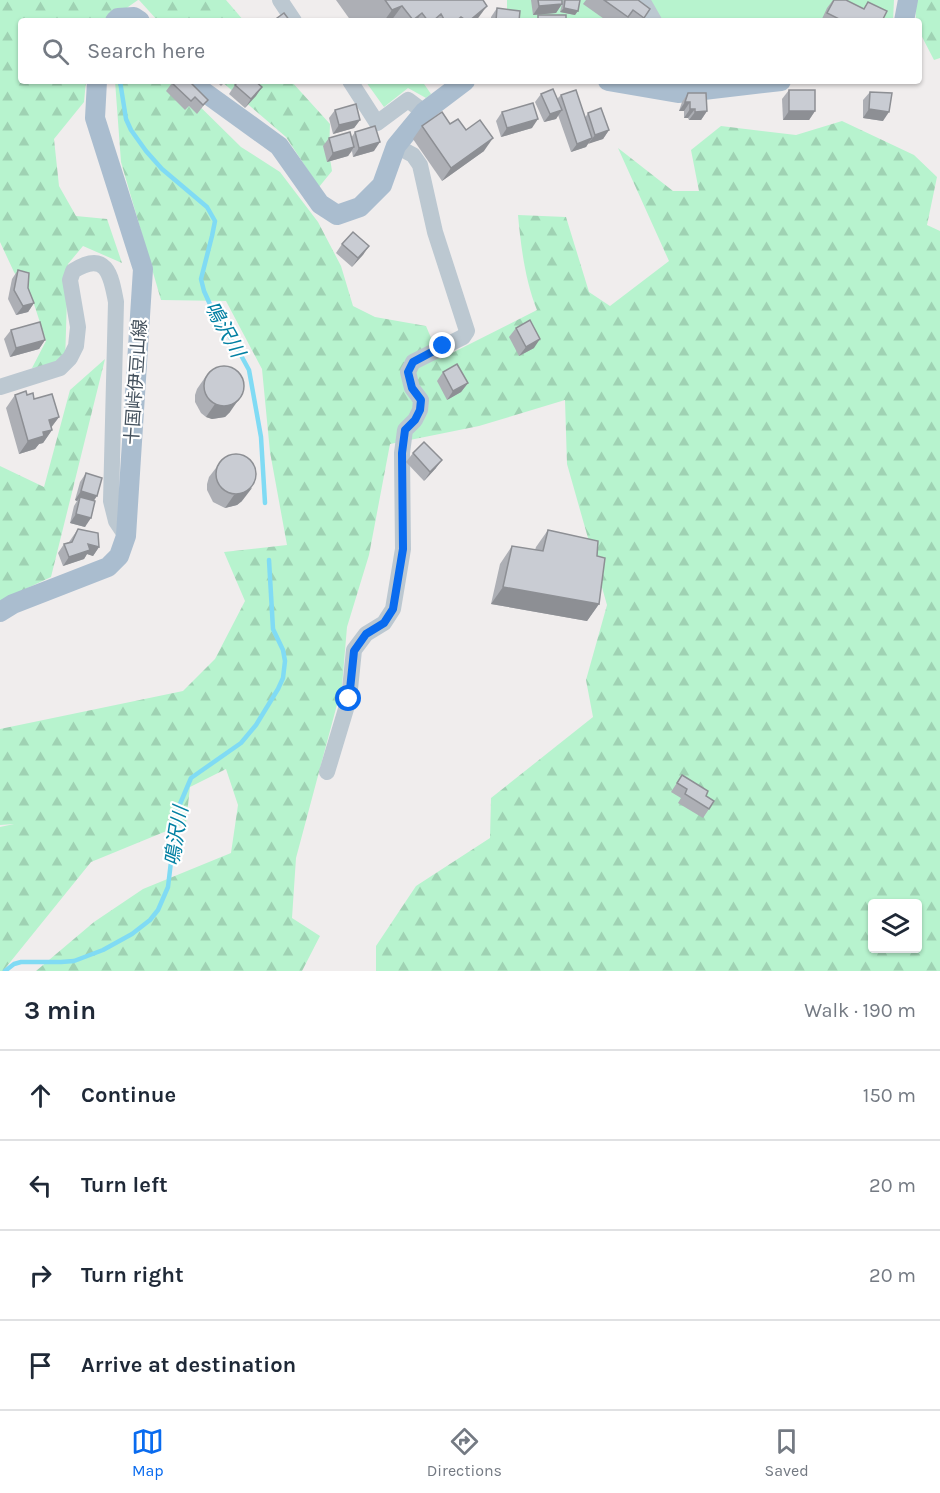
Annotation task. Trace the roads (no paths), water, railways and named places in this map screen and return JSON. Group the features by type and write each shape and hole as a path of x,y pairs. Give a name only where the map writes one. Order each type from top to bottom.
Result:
{"main road":[{"path":"905,18 908,0"},
{"path":"118,18 136,18"},
{"name":"十国峠伊豆山線","path":"0,612 13,604 108,567 119,556 126,536 143,269 95,118 97,84"},
{"path":"193,84 279,146 320,204 337,215 360,207 382,185 396,146 424,112 461,84"},
{"path":"655,85 678,93 755,84"}],"street":[{"path":"280,0 292,18"},
{"path":"642,0 652,18"},
{"path":"352,84 377,123 408,100 424,112"},
{"path":"327,772 349,699 354,651 366,634 384,623 393,609 403,549 402,453 405,430 415,420 420,410 421,400 412,388 408,372 413,362 463,337 467,331 435,232 420,165 413,154 396,146"},
{"path":"0,387 60,368 70,358 76,346 78,327 70,280 73,271 95,262 104,267 112,278 116,302 111,501 116,521 126,536"}],"waterway":[{"name":"鳴沢川","path":"120,84 126,119 131,130 162,169 207,207 215,221 201,279 213,311 249,370 261,437 265,503"},
{"name":"鳴沢川","path":"5,971 21,962 74,961 103,950 132,934 150,920 158,910 168,887 177,811 191,778 241,743 256,725 283,678 285,661 283,650 273,629 269,560"}]}
